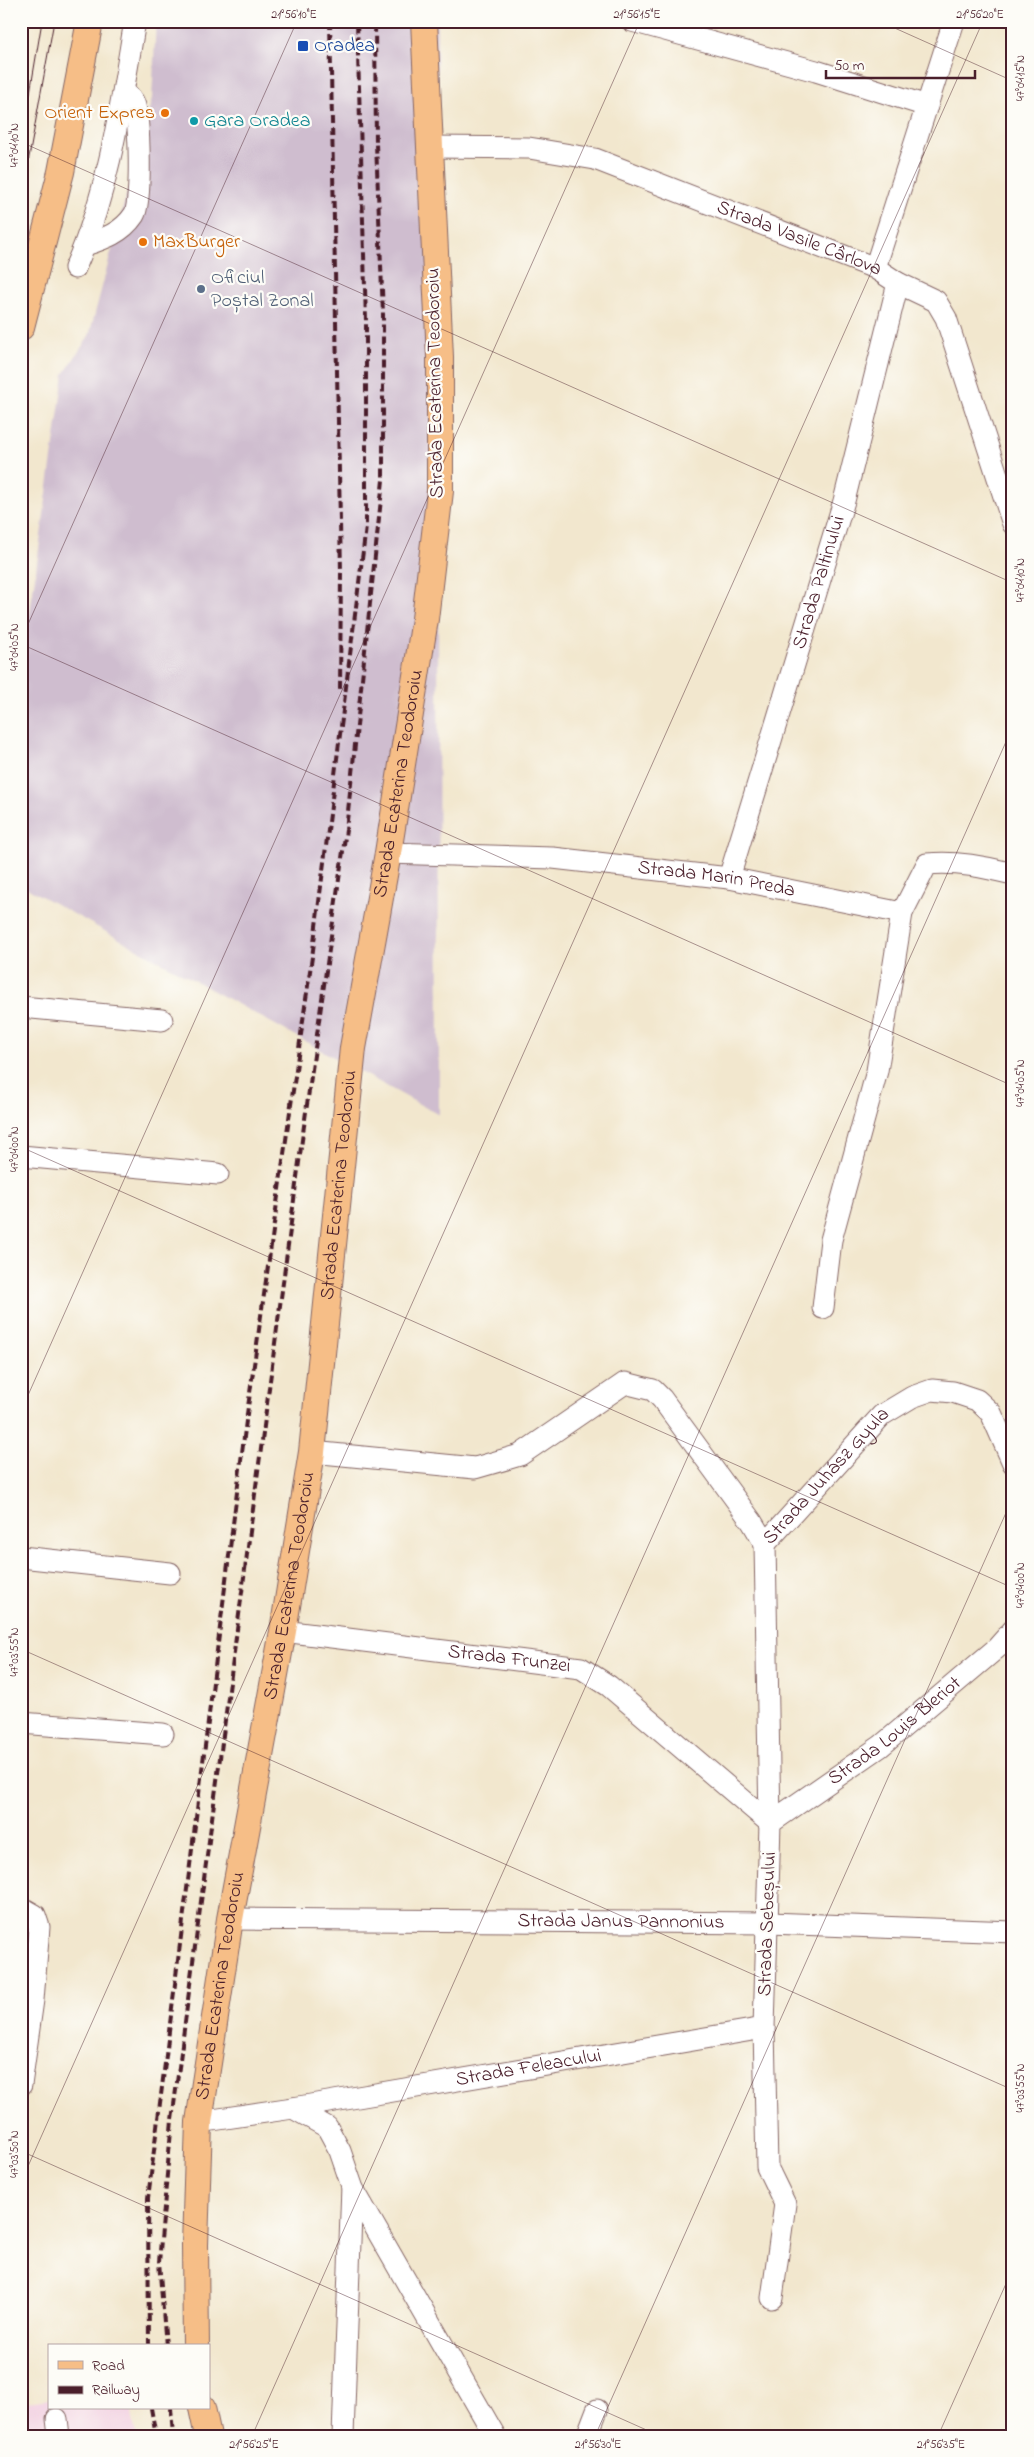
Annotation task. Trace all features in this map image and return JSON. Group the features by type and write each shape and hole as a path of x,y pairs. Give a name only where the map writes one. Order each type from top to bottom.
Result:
{"main road":[{"path":"23,320 61,172 90,21"},
{"name":"Strada Ecaterina Teodoroiu","path":"196,2344 195,2245 199,2122 230,1919 283,1631 312,1452 353,1048 388,853 425,619 440,491 440,357 424,21"},
{"path":"202,2410 208,2436"}],"street":[{"path":"75,268 98,207 124,92 135,21"},
{"path":"632,21 816,71 927,106"},
{"path":"875,268 954,21"},
{"path":"85,245 105,239 125,226 135,213 139,164 137,124 134,103 124,92"},
{"name":"Strada Vasile Cârlova","path":"429,147 529,148 594,159 875,268 898,283 936,301 946,318 1013,524"},
{"name":"Strada Paltinului","path":"729,878 844,501 898,283"},
{"name":"Strada Marin Preda","path":"388,853 553,858 729,878 902,913"},
{"path":"823,1308 831,1240 877,1071 902,913 927,864 946,862 968,864 1013,874"},
{"path":"21,1007 162,1020"},
{"path":"21,1156 218,1174"},
{"name":"Strada Juhász Gyula","path":"312,1452 474,1468 520,1455 625,1383 654,1390 662,1399 752,1522 765,1544 882,1415 912,1397 932,1390 953,1392 977,1400 991,1414 1013,1463"},
{"name":"Strada Sebeșului","path":"765,1544 770,1823 769,1923 764,2028 767,2167 785,2204 772,2298"},
{"path":"21,1557 170,1573"},
{"name":"Strada Louis Bleriot","path":"770,1823 881,1746 997,1648 1013,1630"},
{"name":"Strada Frunzei","path":"283,1631 581,1668 609,1686 770,1823"},
{"path":"21,1724 163,1734"},
{"path":"21,1907 35,1915 39,1927 33,2000 21,2084"},
{"name":"Strada Janus Pannonius","path":"230,1919 769,1923 1013,1932"},
{"name":"Strada Feleacului","path":"199,2122 293,2108 764,2028"},
{"path":"293,2108 327,2127 340,2151 352,2186 495,2436"},
{"path":"343,2436 352,2186"},
{"path":"587,2436 597,2410"}],"shaded area":[{"path":"156,21 437,21 439,1115 21,885 21,675 64,374 89,336 152,98"},
{"path":"48,2399 48,2410 131,2410 136,2436 21,2436 21,2403"}],"tram line":[{"path":"21,147 42,21"},
{"path":"21,201 54,21"}],"railway":[{"path":"330,21 341,572 340,689"},
{"path":"149,2344 148,2198 246,1421 313,950 366,527 366,321 357,21"},
{"path":"166,2344 159,2262 172,2120 301,1147 346,830 383,480 383,314 376,144 375,21"},
{"path":"151,2410 156,2436"},
{"path":"171,2410 173,2436"}],"place":[{"name":"Oradea","path":"303,46"},
{"name":"Orient Expres","path":"165,113"},
{"name":"Gara Oradea","path":"194,121"},
{"name":"MaxBurger","path":"143,242"},
{"name":"Oficiul Poștal Zonal","path":"201,289"}]}
